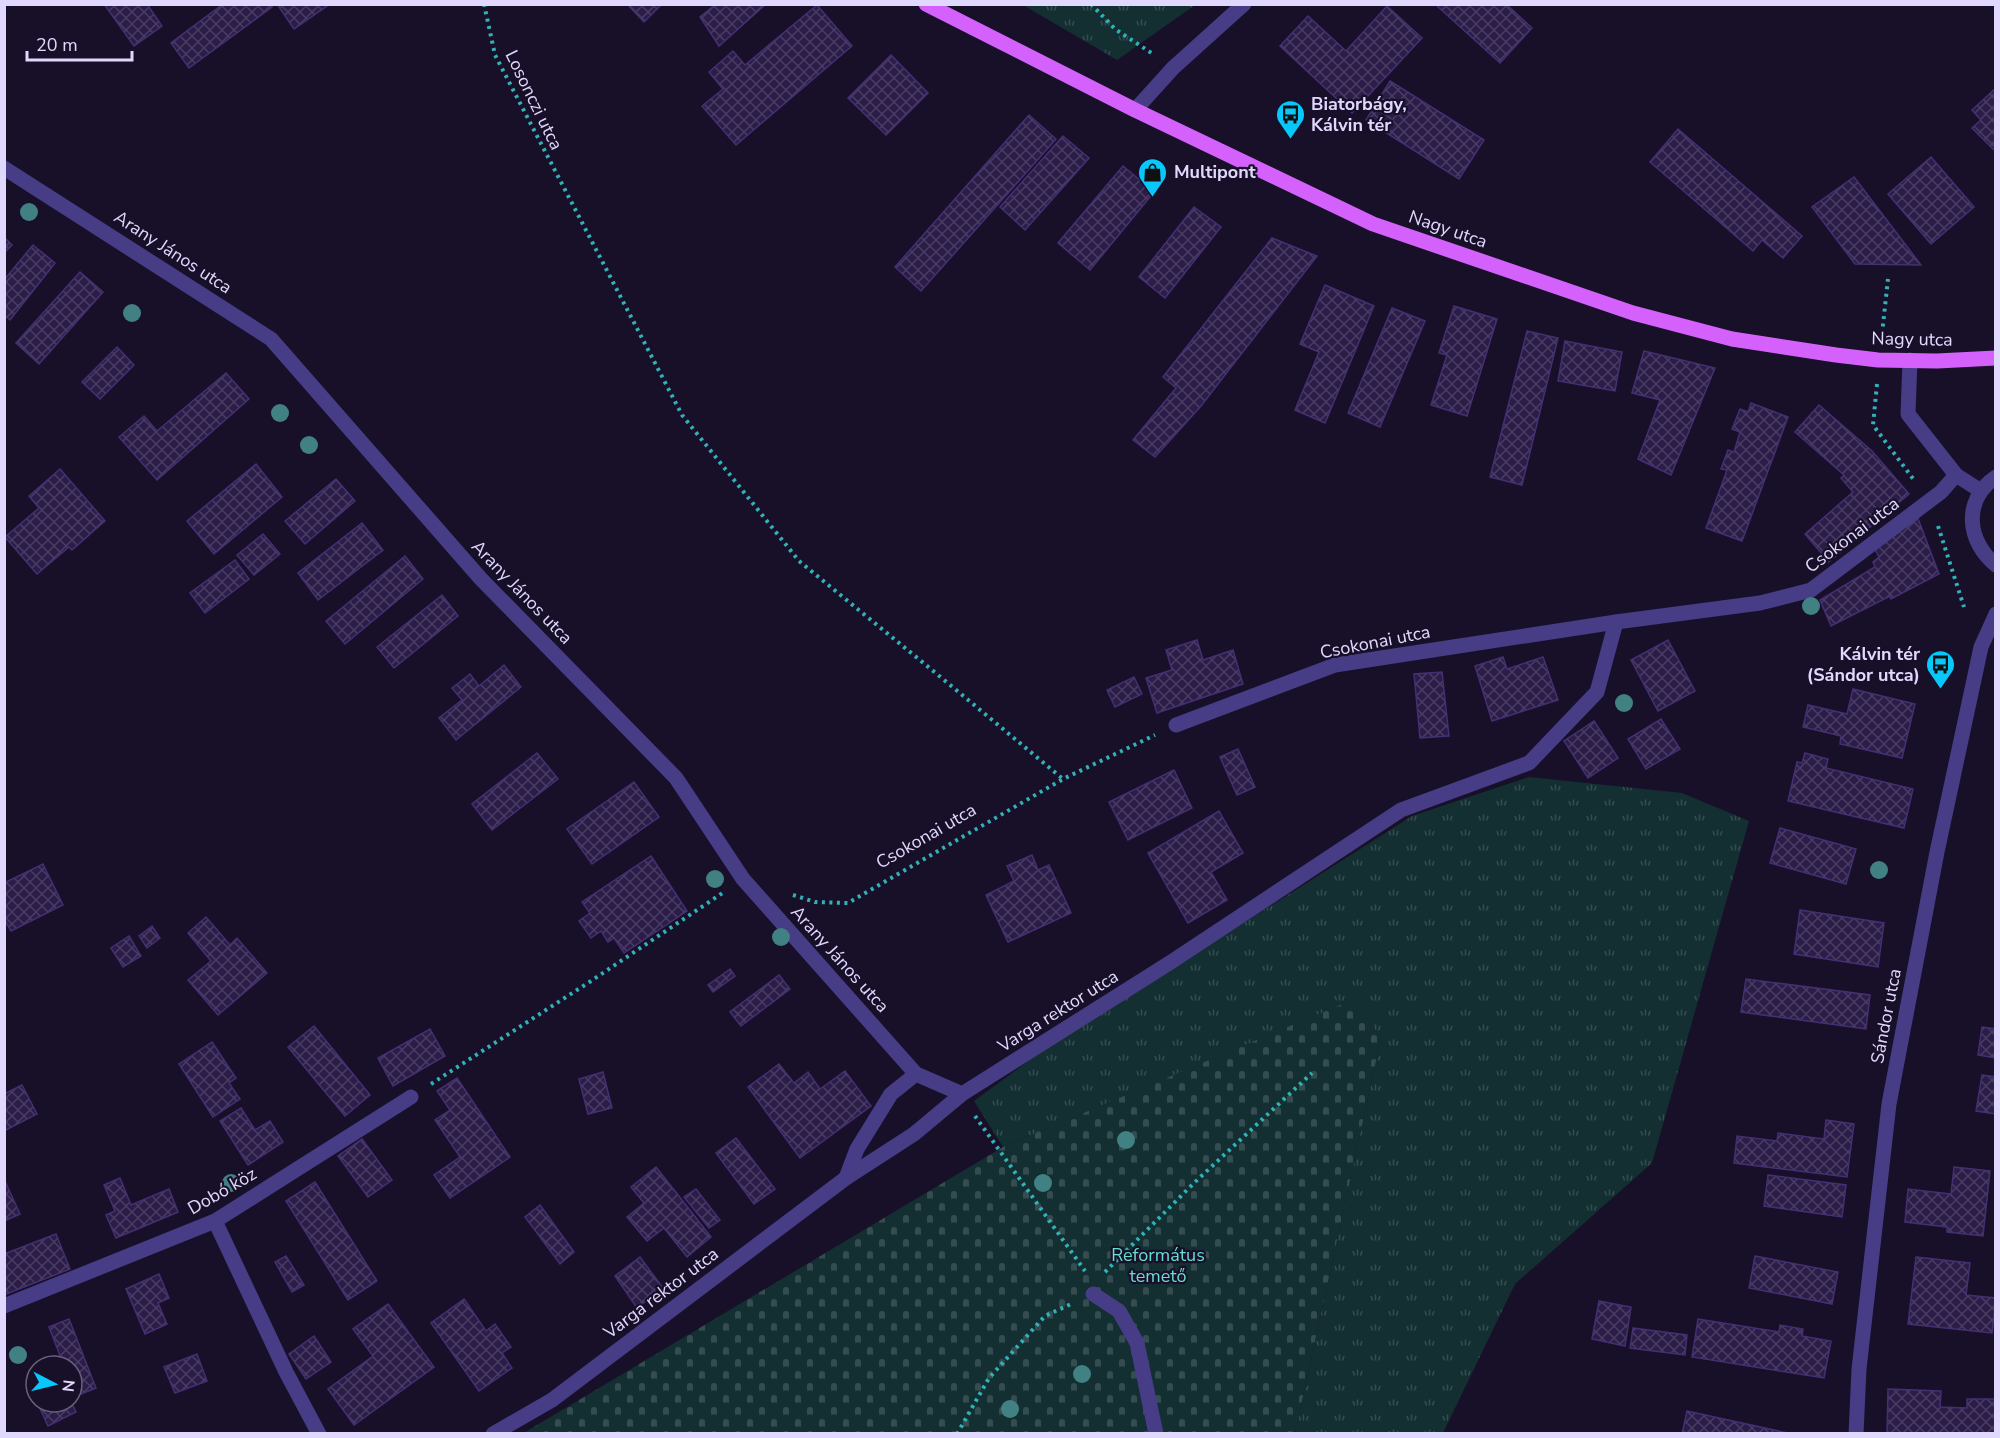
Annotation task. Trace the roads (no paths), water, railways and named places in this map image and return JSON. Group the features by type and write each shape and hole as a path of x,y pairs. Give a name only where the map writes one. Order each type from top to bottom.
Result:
{"main road":[{"name":"Nagy utca","path":"926,4 1135,110 1373,224 1633,313 1732,339 1878,360 1937,361 1995,358"}],"street":[{"path":"1135,110 1173,68 1244,4"},
{"name":"Arany János utca","path":"4,168 271,339 481,579 676,778 742,879 916,1074 962,1095"},
{"path":"1910,360 1908,414 1956,474 1981,491"},
{"name":"Csokonai utca","path":"1176,725 1335,665 1616,622 1760,603 1811,590 1941,492 1956,474"},
{"path":"1995,477 1981,491 1974,507 1972,525 1976,542 1985,557 1995,565"},
{"name":"Sándor utca","path":"1856,1434 1859,1369 1889,1104 1937,852 1981,647 1995,614"},
{"name":"Varga rektor utca","path":"493,1434 552,1400 846,1178 914,1134 962,1095 1171,962 1401,810 1529,764 1598,692 1616,622"},
{"path":"846,1178 857,1149 891,1094 916,1074"},
{"name":"Dobó köz","path":"4,1306 215,1221 411,1097"},
{"path":"215,1221 286,1372 319,1434"},
{"path":"1093,1294 1119,1311 1137,1343 1156,1434"}],"place":[{"name":"Biatorbágy, Kálvin tér","path":"1290,140"},
{"name":"Multipont","path":"1153,198"},
{"name":"Kálvin tér (Sándor utca)","path":"1941,690"}],"park label":[{"name":"Református temető","path":"1158,1265"}]}
